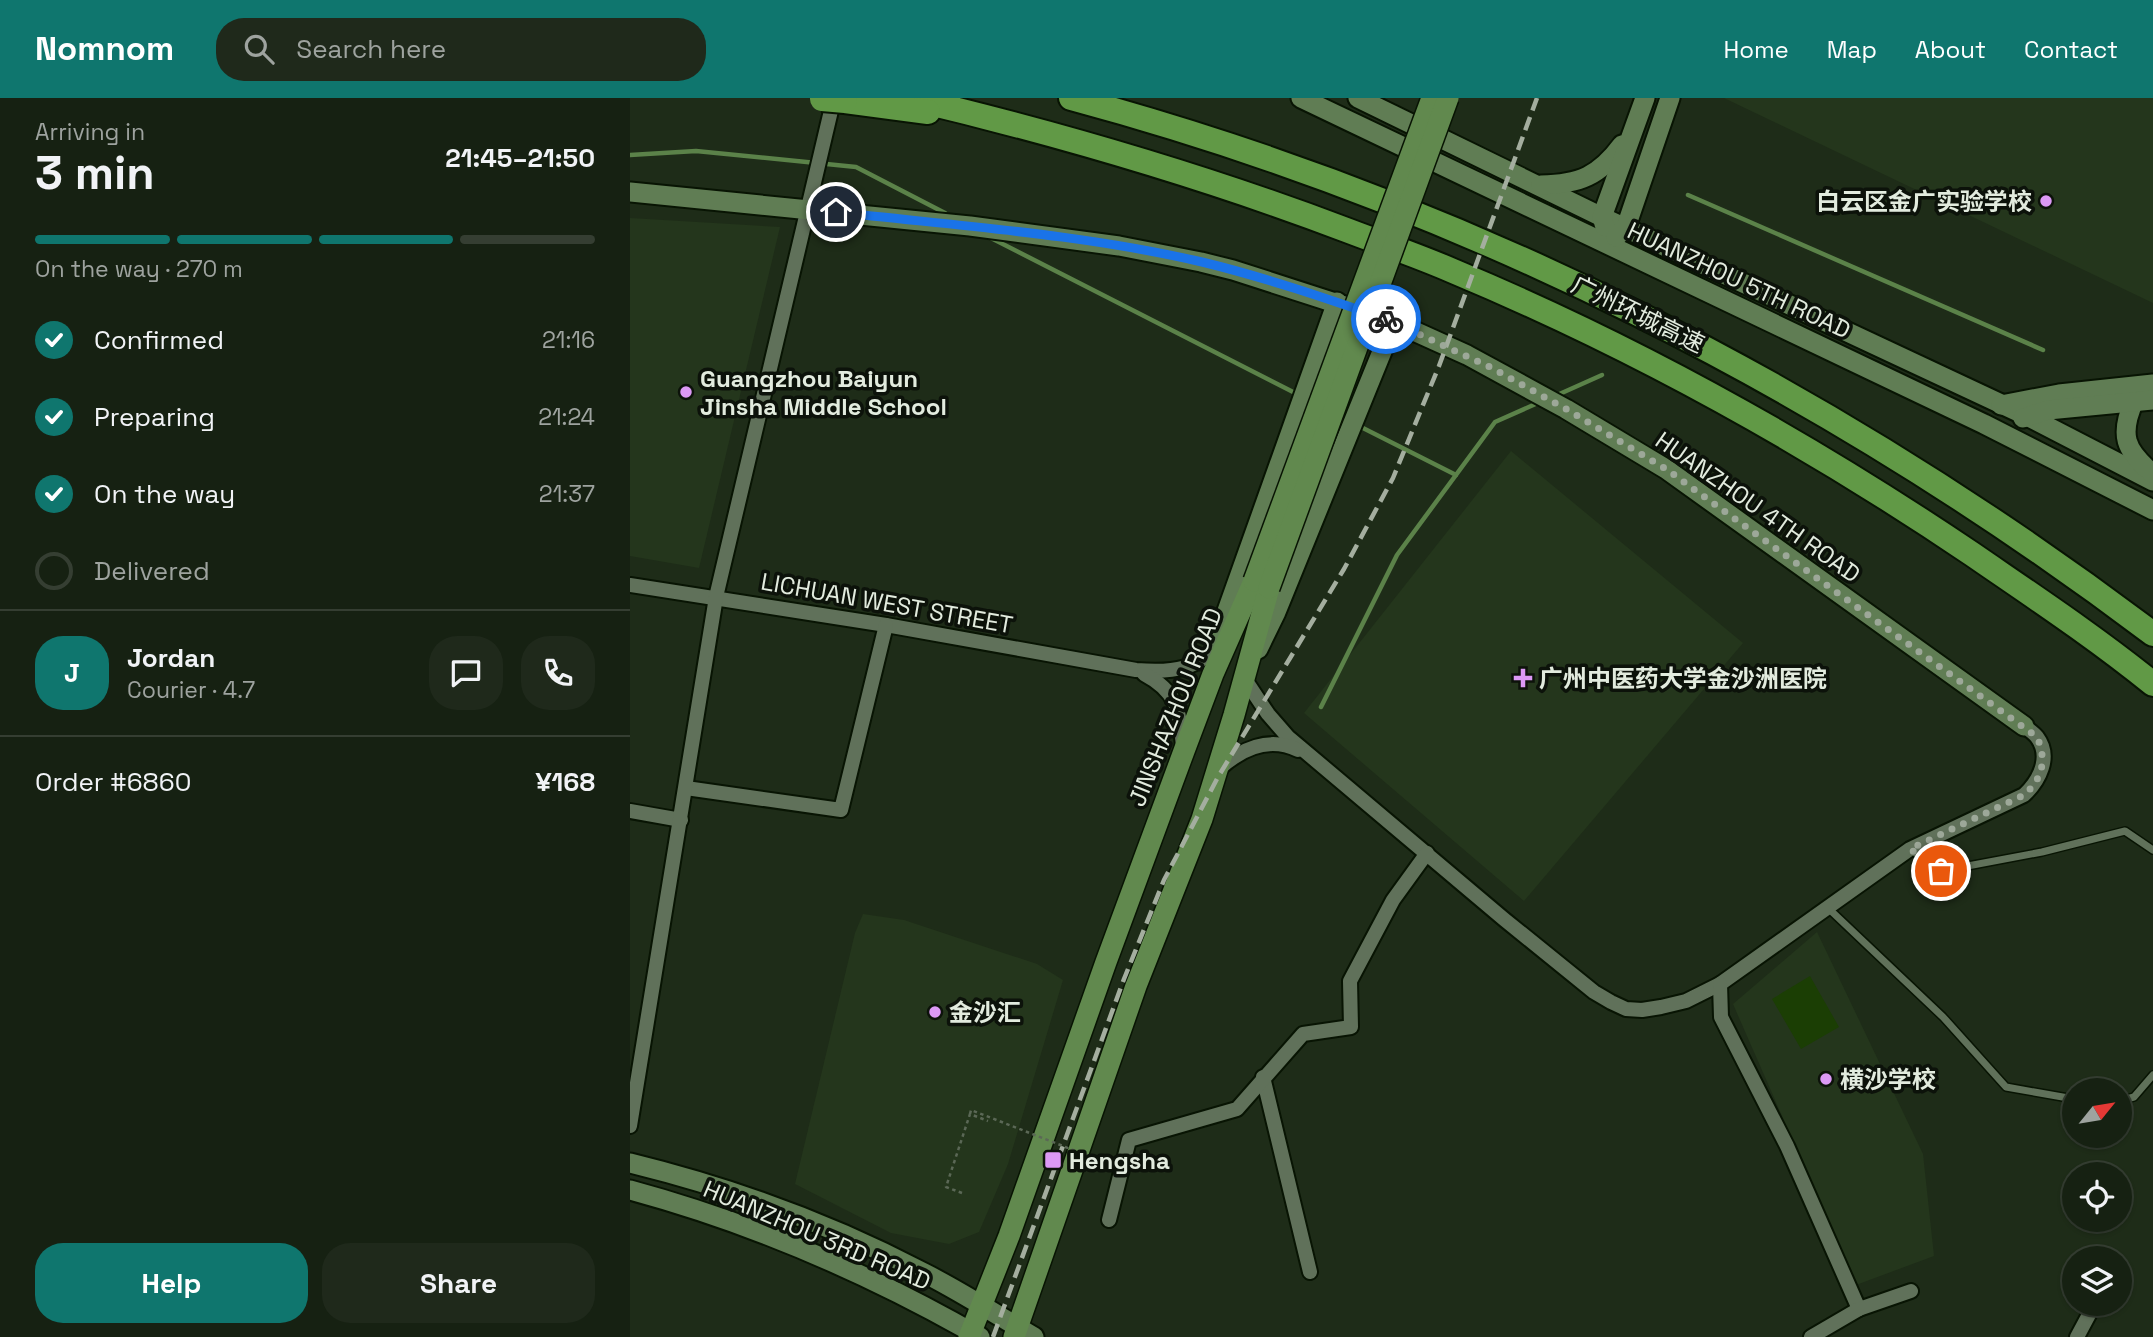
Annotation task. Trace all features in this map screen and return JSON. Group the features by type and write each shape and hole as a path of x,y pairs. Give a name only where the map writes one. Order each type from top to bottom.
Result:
{"highway":[{"path":"814,98 923,112 1026,130 1134,156"},
{"path":"909,98 1134,156"},
{"name":"广州环城高速","path":"1071,98 1184,131 1348,186 1518,257 1627,307 1761,376 1922,473 2024,539 2153,634"},
{"name":"广州环城高速","path":"1134,156 1249,194 1454,271 1610,343 1672,375 1821,458 1919,519 2034,596 2153,684"}],"main road":[{"name":"JINSHAZHOU ROAD","path":"1021,1334 1136,986 1188,856 1217,770 1244,678 1262,584 1432,98"},
{"name":"JINSHAZHOU ROAD","path":"973,1335 1213,674 1235,627 1262,584 1448,98"}],"street":[{"name":"HUANZHOU 5TH ROAD","path":"1301,98 1984,424 2153,510"},
{"name":"HUANZHOU 5TH ROAD","path":"1358,98 1602,217 2029,417 2153,481"},
{"path":"1608,245 1602,217 1645,98"},
{"path":"1608,245 1626,227 1670,98"},
{"path":"630,1126 716,597 834,99"},
{"path":"1536,185 1573,182 1599,171 1622,145 1637,121"},
{"path":"1637,121 1659,128"},
{"name":"HUANZHOU 4TH ROAD","path":"630,192 970,226 1132,249 1201,262 1337,302 1394,322 1490,367 1666,469 2024,726"},
{"path":"1213,674 1227,611 1337,302"},
{"path":"1394,322 1276,612 1244,678 1276,726 1594,992 1611,1002 1634,1009 1661,1007 1686,1001 1720,985 1910,849 2024,795 2034,786 2043,762 2037,737 2024,726"},
{"path":"1984,424 2001,405 2059,394 2153,384"},
{"path":"1984,424 2029,417 2048,410 2144,401"},
{"path":"2144,401 2126,425 2127,444 2140,463 2153,474"},
{"name":"LICHUAN WEST STREET","path":"630,585 886,625 1136,670"},
{"path":"686,788 841,810 886,625"},
{"path":"1136,670 1181,670 1203,659 1220,645 1235,627"},
{"path":"1136,670 1159,682 1171,693 1181,720 1184,751"},
{"path":"1217,770 1243,751 1269,743 1294,747 1310,756"},
{"path":"630,811 681,820"},
{"path":"1109,1220 1129,1140 1237,1109 1303,1034 1351,1027 1350,981 1393,900 1427,853"},
{"path":"1720,985 1720,1017 1787,1146 1858,1310"},
{"path":"1264,1077 1310,1272"},
{"name":"HUANZHOU 3RD ROAD","path":"630,1163 708,1185 831,1228 916,1268 982,1305 1021,1334"},
{"name":"HUANZHOU 3RD ROAD","path":"630,1190 728,1221 854,1272 916,1301 973,1335"},
{"path":"1811,1337 1858,1310 1911,1291"},
{"path":"2077,1337 2088,1316"}],"lane":[{"path":"1910,849 1941,871 2042,852 2125,831 2153,850"},
{"path":"1828,908 1943,1017 2006,1087 2062,1097"},
{"path":"2132,1098 2153,1075"}],"path":[{"path":"962,1192 946,1187 971,1110 1091,1157"},
{"path":"970,1114 988,1121"}],"shaded area":[{"name":"白云区金广实验学校","path":"1724,98 2153,98 2153,303"},
{"name":"Guangzhou Baiyun Jinsha Middle School","path":"630,218 780,227 699,568 630,556"},
{"name":"广州中医药大学金沙洲医院","path":"1511,451 1743,643 1524,901 1304,713"},
{"path":"863,914 904,920 1037,964 1063,980 1008,1164 979,1232 949,1244 891,1233 795,1184 855,933"},
{"name":"横沙学校","path":"1817,932 1923,1154 1934,1256 1856,1285 1733,1004"}],"green space":[{"path":"1810,976 1839,1027 1801,1049 1772,999"}],"waterway":[{"path":"630,155 696,151 856,167 945,213"},
{"path":"1688,195 2043,350"},
{"path":"991,238 1299,395"},
{"path":"1555,396 1602,375"},
{"path":"1321,707 1397,555 1495,422 1540,402"},
{"path":"1357,425 1456,475"}],"railway":[{"path":"993,1337 1124,979 1164,880 1218,777 1344,569 1393,478 1439,366 1537,98"}],"way so far":[{"path":"1386,319 1490,367 1666,469 2037,737 2043,762 2034,786 2024,795 1910,849 1941,871"}],"place":[{"name":"白云区金广实验学校","path":"2046,201"},
{"name":"Guangzhou Baiyun Jinsha Middle School","path":"686,392"},
{"name":"广州中医药大学金沙洲医院","path":"1523,678"},
{"name":"金沙汇","path":"935,1012"},
{"name":"横沙学校","path":"1826,1079"},
{"name":"Hengsha","path":"1053,1160"}],"route":[{"path":"836,212 995,229 1159,253 1266,279 1386,319"}]}
